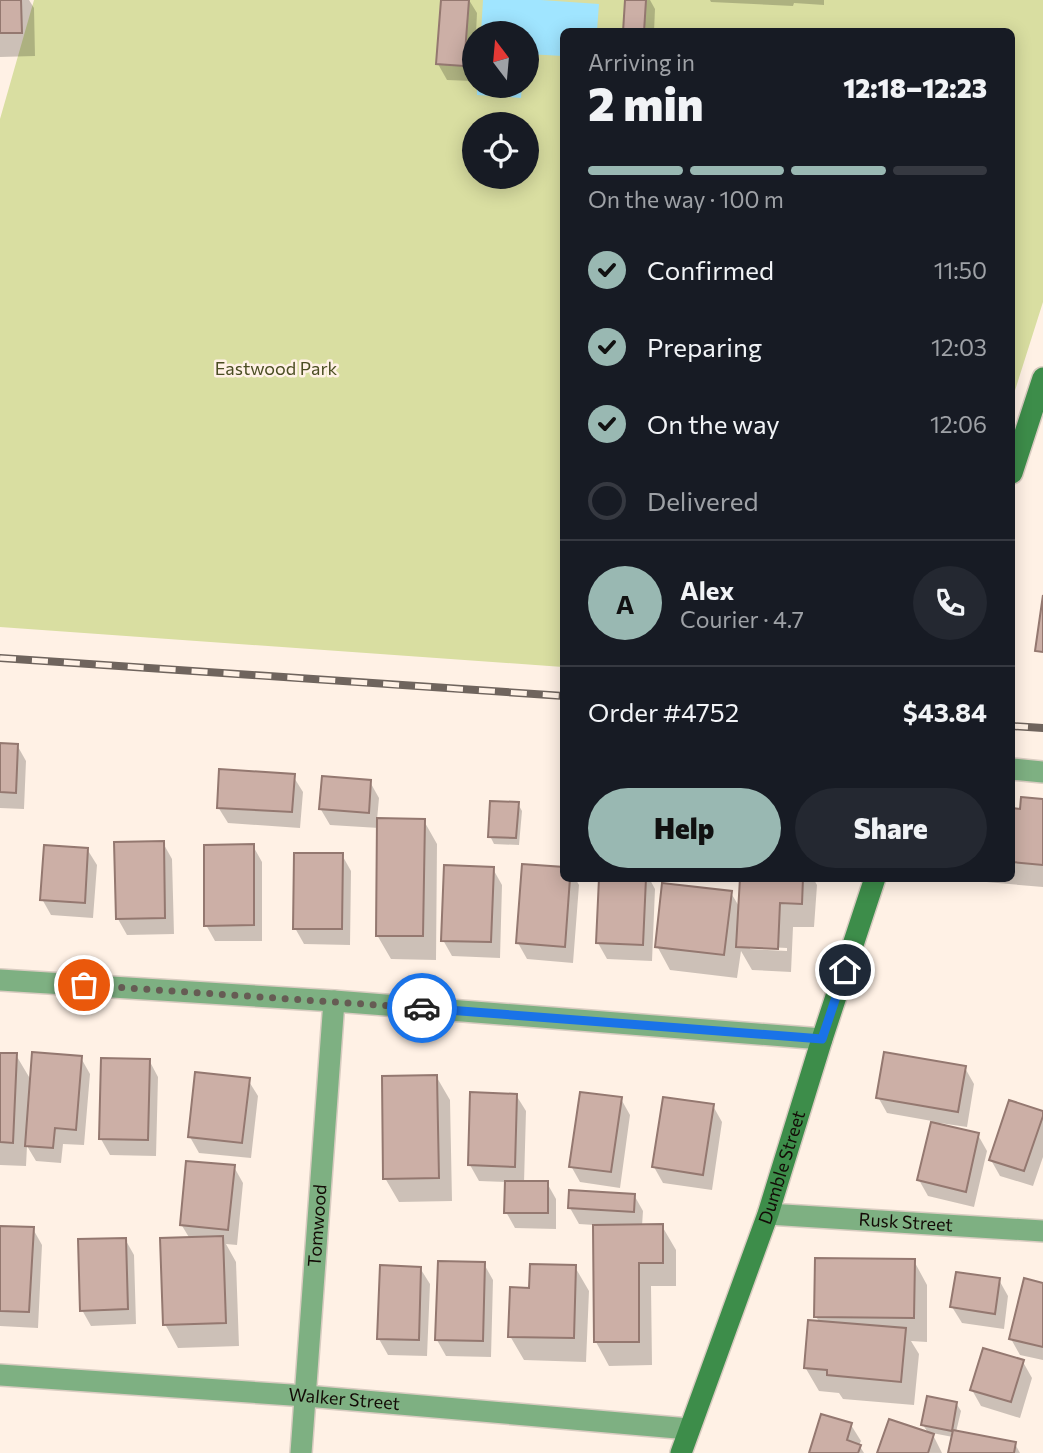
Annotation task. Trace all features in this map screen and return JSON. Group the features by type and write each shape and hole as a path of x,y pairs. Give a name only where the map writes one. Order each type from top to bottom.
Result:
{"street":[{"path":"1015,464 1043,378"},
{"path":"1015,769 1043,772"},
{"name":"Dumble Street","path":"681,1453 768,1214 874,882"},
{"path":"0,980 334,1001 822,1039"},
{"name":"Tomwood","path":"301,1453 334,1001"},
{"name":"Rusk Street","path":"768,1214 1043,1231"},
{"name":"Walker Street","path":"0,1375 306,1396 689,1429"}],"green space":[{"name":"Eastwood Park","path":"34,0 1043,0 1043,302 1015,391 1015,28 560,28 560,667 0,627 0,119"}],"water":[{"path":"483,0 599,4 597,28 560,28 560,56 539,55 539,21 482,21"}],"building":[{"path":"0,0 21,0 22,33 0,33"},
{"path":"441,0 469,0 467,21 462,21 462,66 436,64"},
{"path":"625,0 646,0 644,28 623,28"},
{"path":"1043,595 1043,652 1035,651"},
{"path":"0,743 18,744 16,793 0,792"},
{"path":"219,769 295,774 292,812 217,808"},
{"path":"322,776 371,780 369,813 319,809"},
{"path":"1021,797 1043,799 1043,865 1015,862 1015,808 1020,809"},
{"path":"490,801 519,802 516,838 488,837"},
{"path":"377,818 425,819 423,936 376,936"},
{"path":"164,841 165,918 116,919 114,842"},
{"path":"254,844 254,925 204,926 204,845"},
{"path":"44,845 88,848 85,903 40,900"},
{"path":"294,853 343,853 342,929 293,929"},
{"path":"522,864 560,867 560,882 570,882 565,947 516,943"},
{"path":"444,865 494,867 491,942 441,941"},
{"path":"599,882 646,882 643,945 596,943"},
{"path":"740,882 803,882 802,904 780,903 778,949 736,947"},
{"path":"662,883 732,891 724,955 655,947"},
{"path":"32,1052 82,1056 76,1130 55,1128 53,1148 25,1146"},
{"path":"884,1052 966,1066 958,1112 876,1098"},
{"path":"0,1053 17,1053 13,1143 0,1142"},
{"path":"101,1058 150,1059 148,1140 99,1139"},
{"path":"195,1072 250,1078 242,1143 188,1137"},
{"path":"437,1075 439,1178 383,1179 382,1076"},
{"path":"470,1092 517,1094 515,1167 468,1165"},
{"path":"580,1092 622,1097 611,1172 569,1167"},
{"path":"663,1097 714,1104 703,1175 652,1167"},
{"path":"1009,1100 1043,1111 1024,1171 989,1160"},
{"path":"931,1122 979,1133 966,1192 917,1180"},
{"path":"186,1161 235,1165 228,1230 180,1225"},
{"path":"505,1181 548,1181 548,1213 504,1213"},
{"path":"569,1190 635,1194 634,1212 568,1208"},
{"path":"663,1224 663,1263 639,1263 639,1342 594,1342 593,1225"},
{"path":"0,1226 34,1227 29,1312 0,1311"},
{"path":"223,1236 226,1323 163,1325 160,1238"},
{"path":"126,1238 128,1309 80,1311 78,1239"},
{"path":"815,1258 915,1259 914,1318 814,1317"},
{"path":"438,1261 485,1262 483,1341 435,1340"},
{"path":"530,1264 576,1265 574,1338 508,1337 510,1287 529,1288"},
{"path":"380,1265 421,1267 419,1340 377,1339"},
{"path":"956,1272 1000,1278 995,1314 950,1307"},
{"path":"1024,1278 1043,1283 1043,1347 1009,1339"},
{"path":"808,1320 906,1328 901,1382 827,1375 827,1370 804,1368"},
{"path":"983,1348 1024,1360 1011,1402 970,1390"},
{"path":"927,1396 957,1402 952,1431 921,1425"},
{"path":"821,1414 852,1423 847,1440 861,1445 858,1453 809,1453"},
{"path":"889,1419 934,1434 928,1453 877,1453"},
{"path":"953,1430 1016,1442 1014,1453 948,1453"}],"railway":[{"path":"0,658 560,696"},
{"path":"1015,726 1043,728"}],"way so far":[{"path":"84,985 422,1008"}],"route":[{"path":"422,1008 822,1039 845,970"}]}
